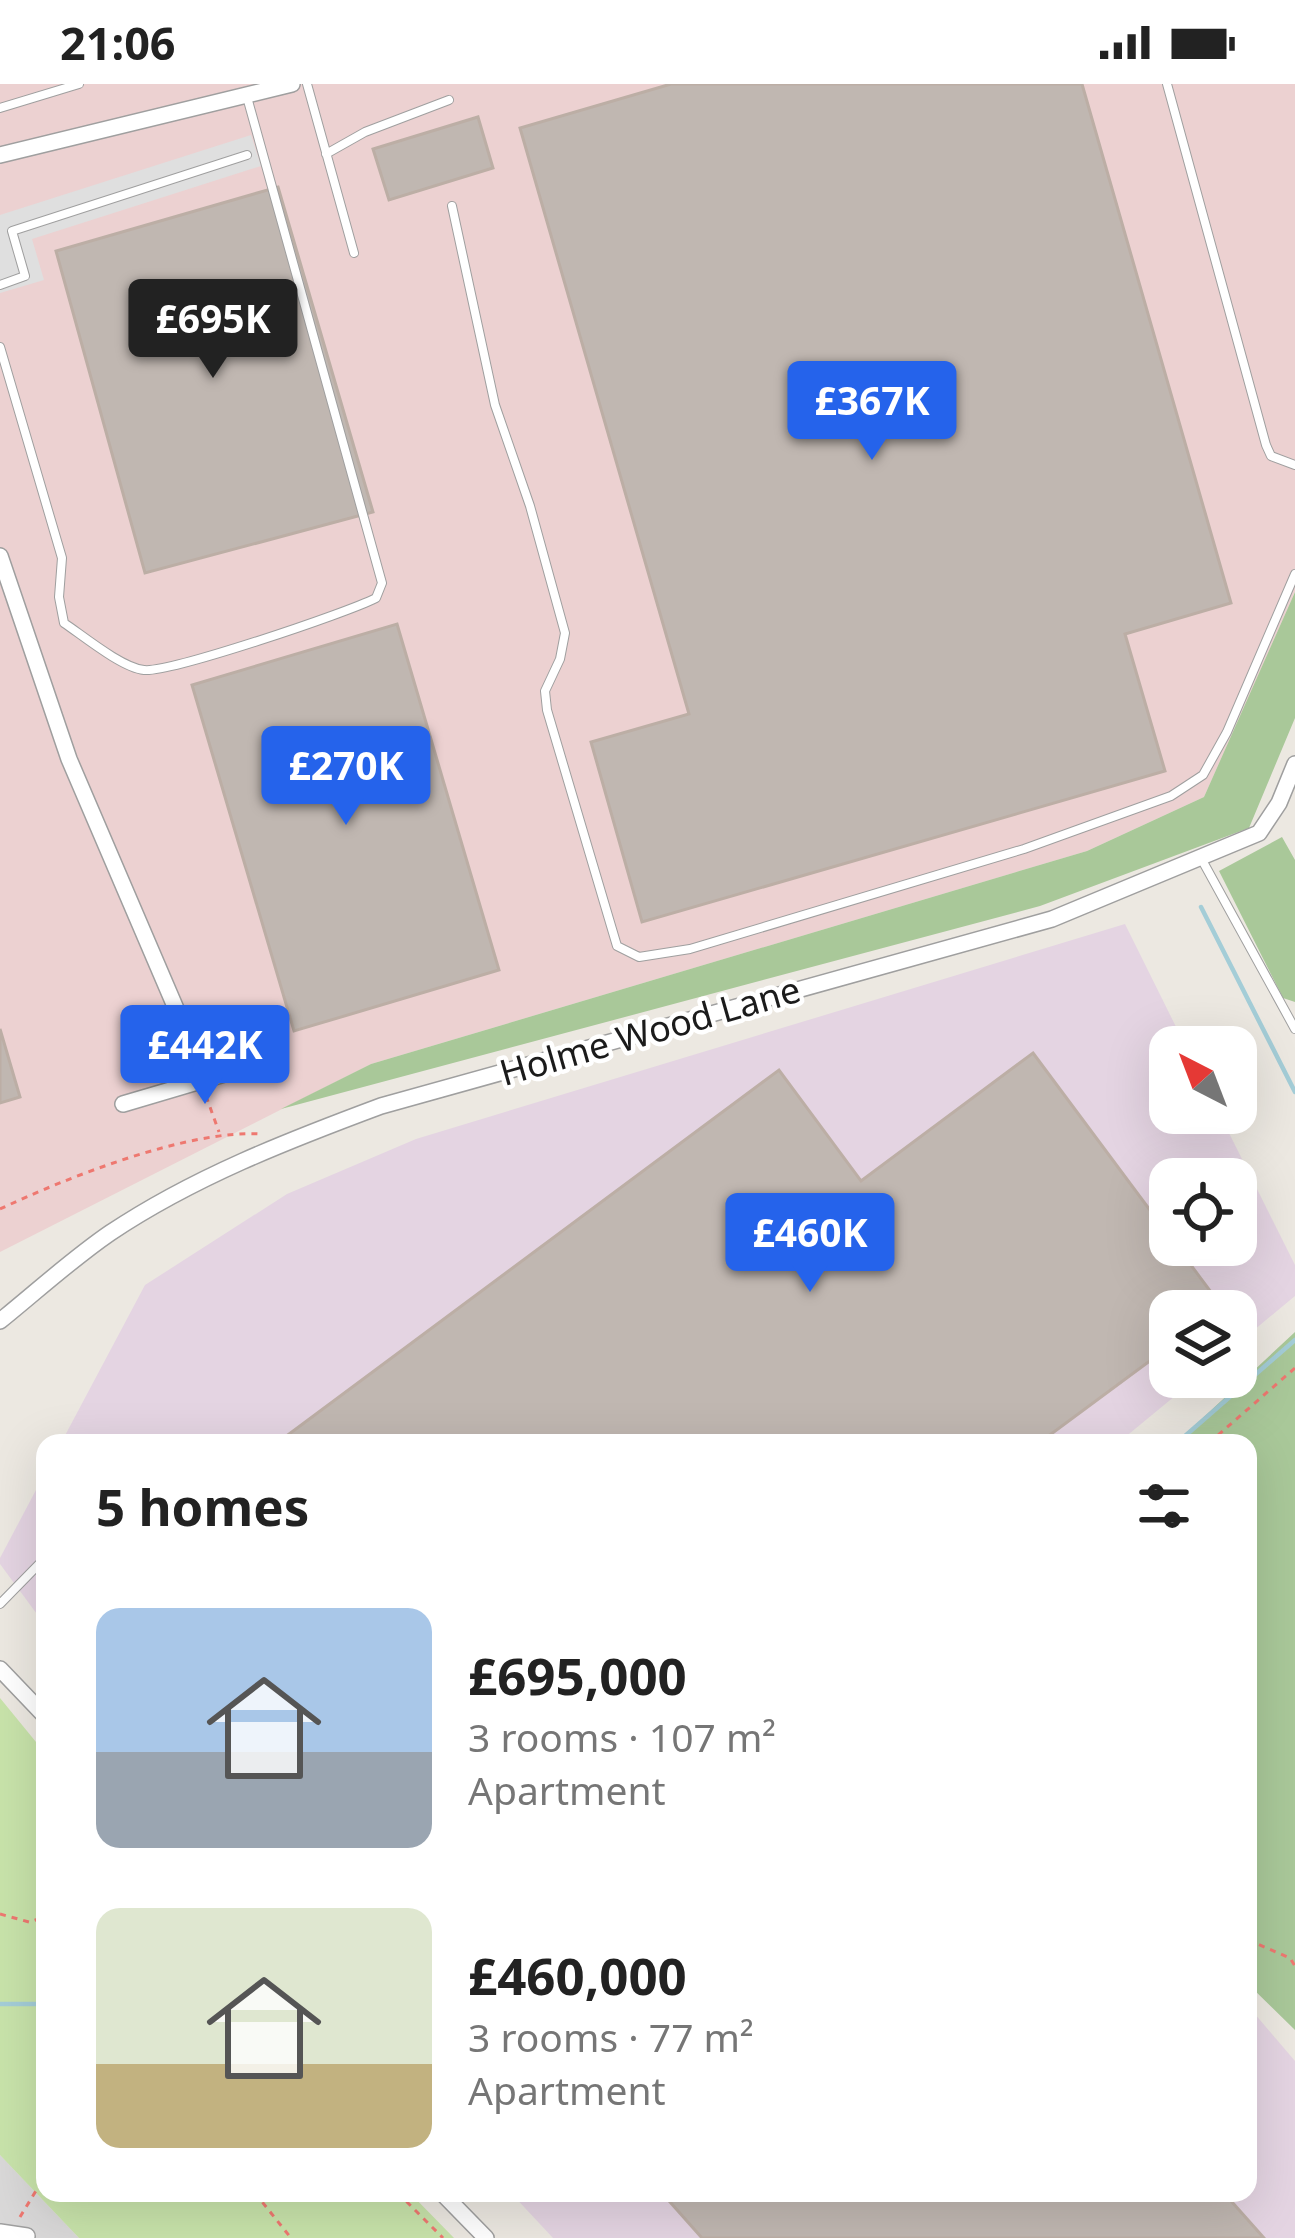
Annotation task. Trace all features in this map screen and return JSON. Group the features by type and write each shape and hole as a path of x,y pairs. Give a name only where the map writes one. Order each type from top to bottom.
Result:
{"street":[{"path":"0,155 292,84"},
{"path":"0,556 69,759 189,1039 201,1081"},
{"name":"Holme Wood Lane","path":"0,1321 107,1236 167,1198 276,1145 381,1106 1052,919 1259,833 1279,803 1295,764"},
{"path":"123,1103 272,1060"},
{"path":"0,1669 36,1707"},
{"path":"451,2202 486,2238"}],"lane":[{"path":"0,108 80,84"},
{"path":"307,84 354,253"},
{"path":"1167,84 1266,445 1271,456 1295,465"},
{"path":"0,347 62,558 59,597 64,622 98,647 143,670 186,661 376,598 382,583 247,95"},
{"path":"326,154 377,127 448,100"},
{"path":"0,235 247,155"},
{"path":"452,206 495,405 530,506 565,633 560,659 545,691 548,710 617,946 639,957 689,949 882,893 1171,796 1202,775 1227,732 1295,574"},
{"path":"0,285 25,276 11,231"},
{"path":"1202,860 1295,1029"},
{"path":"0,1604 36,1567"}],"path":[{"path":"201,1081 219,1134"},
{"path":"0,1209 63,1180 219,1134 267,1135 276,1145"},
{"path":"1219,1434 1295,1368"},
{"path":"0,1914 36,1920"},
{"path":"1257,1944 1290,1958 1295,1966"},
{"path":"12,2234 36,2192"},
{"path":"262,2202 291,2238"},
{"path":"407,2202 442,2238"}],"shaded area":[{"path":"0,84 1295,84 1295,592 1204,797 1087,851 371,1064 0,1252"},
{"path":"251,135 261,166 32,239 44,280 0,293 0,215"},
{"path":"1125,924 1176,1026 1149,1026 1149,1134 1230,1134 1242,1158 1149,1158 1149,1266 1257,1266 1257,1189 1295,1265 1295,1296 1257,1328 1257,1290 1149,1290 1149,1398 1173,1398 1129,1434 66,1434 145,1285 287,1194 416,1139"},
{"path":"36,1490 36,1613 0,1558"},
{"path":"1257,2017 1295,2061 1295,2238 553,2238 519,2202 1257,2202"},
{"path":"0,2155 36,2193 36,2202 45,2202 79,2238 0,2238"}],"green space":[{"path":"1295,592 1295,718 1249,828 1040,906 281,1109 371,1064 1087,851 1204,797"},
{"path":"1282,837 1295,860 1295,1002 1283,998 1219,871"},
{"path":"1295,1332 1295,2030 1257,1993 1257,1434 1186,1434 1224,1398 1257,1398 1257,1367"},
{"path":"0,1698 36,1742 36,2193 0,2155"},
{"path":"45,2202 419,2202 454,2238 79,2238"}],"building":[{"path":"671,84 1082,84 1231,603 1125,634 1165,771 642,922 591,742 689,714 520,128"},
{"path":"478,117 493,168 389,200 373,149"},
{"path":"278,187 373,512 145,573 56,251"},
{"path":"397,624 499,970 294,1031 192,685"},
{"path":"0,1029 20,1097 0,1103"},
{"path":"1033,1053 1149,1209 1149,1266 1192,1266 1209,1290 1149,1290 1149,1362 1051,1434 289,1434 779,1070 861,1181"},
{"path":"670,2202 1232,2202 1264,2238 702,2238"}],"waterway":[{"path":"1201,907 1295,1092"},
{"path":"1187,1434 1295,1340"},
{"path":"0,2004 36,2004"}]}
